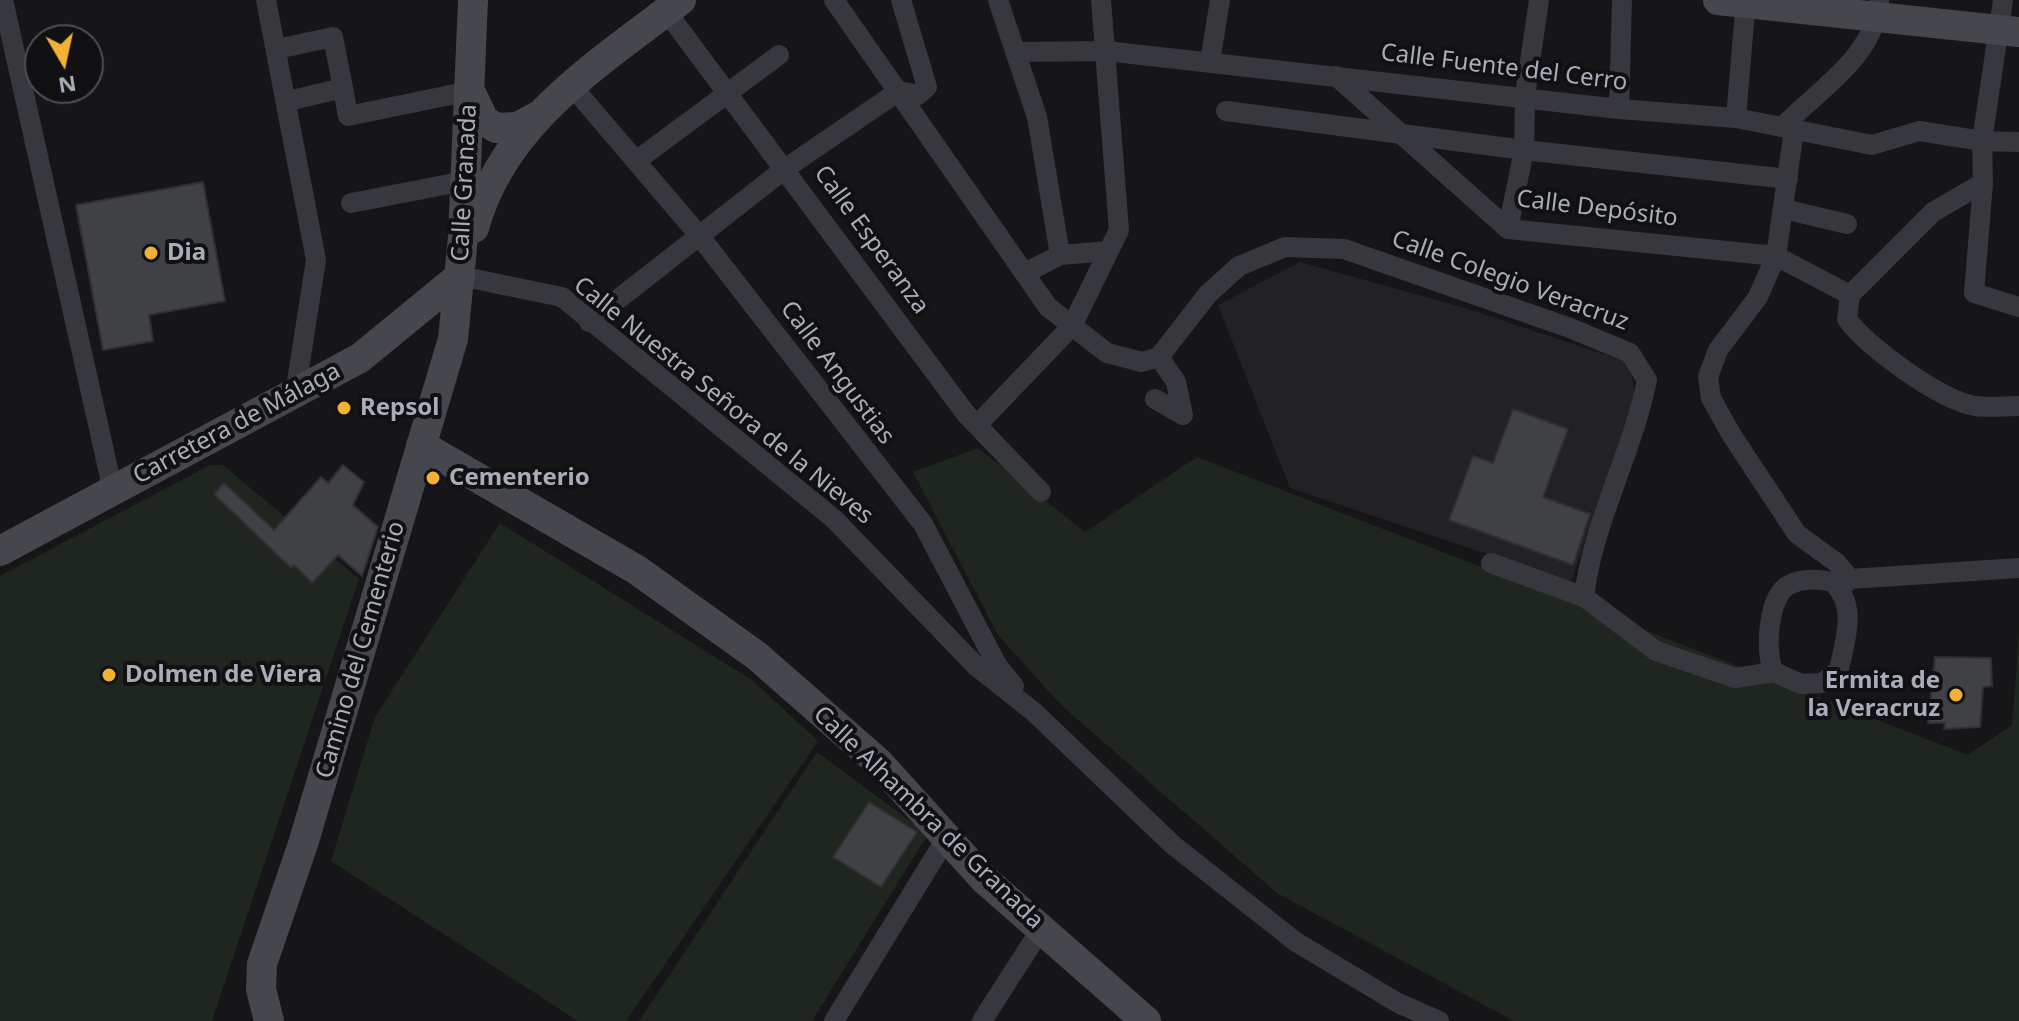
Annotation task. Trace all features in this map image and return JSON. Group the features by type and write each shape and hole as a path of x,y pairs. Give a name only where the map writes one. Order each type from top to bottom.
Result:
{"street":[{"path":"3,0 113,491"},
{"path":"266,0 288,101 316,260 295,394"},
{"name":"Calle Granada","path":"460,276 473,0"},
{"path":"834,0 1048,307 1107,353 1142,362 1159,357 1176,382 1183,415 1155,399"},
{"path":"589,322 786,168 899,91 918,95 927,87 901,0"},
{"path":"998,0 1037,117 1060,255"},
{"path":"977,425 1072,326 1119,230 1101,0"},
{"path":"1210,62 1220,0"},
{"path":"1508,229 1524,150 1525,96 1539,0"},
{"path":"1619,109 1622,0"},
{"path":"2003,0 2009,31 1982,141 1983,183 1974,293 2019,307"},
{"path":"1736,118 1736,1 1878,8 2009,31"},
{"path":"460,276 485,191 538,116 571,85 674,6"},
{"name":"Calle Esperanza","path":"674,6 726,95 786,168 977,425 1041,492"},
{"path":"1491,563 1584,597 1656,651 1735,678 1774,672 1801,684 1822,683 1839,670 1850,614 1845,584 1837,563 1797,534 1731,434 1711,398 1708,377 1718,350 1758,297 1776,256 1788,179 1788,128 1845,70 1878,8"},
{"path":"277,49 333,37 348,116 470,91"},
{"name":"Calle Fuente del Cerro","path":"1015,52 1106,51 1619,109 1736,118 1872,145 1919,131 1982,141 2019,142"},
{"path":"636,161 779,55"},
{"name":"Calle Depósito","path":"1336,76 1508,229 1776,256 1850,295"},
{"name":"Calle Angustias","path":"571,85 698,234 923,524 997,665 1034,712"},
{"path":"288,101 343,88"},
{"name":"Calle Granada","path":"470,91 484,120 496,128 518,127 538,116"},
{"path":"1226,111 1524,150 1788,179"},
{"path":"351,203 465,181"},
{"path":"1983,183 1933,212 1850,295 1847,319 1857,332 1922,382 1973,406 2019,406"},
{"path":"1784,209 1847,224"},
{"name":"Calle Colegio Veracruz","path":"1159,357 1208,294 1239,266 1285,247 1344,249 1570,328 1630,353 1647,380 1639,419 1587,570 1584,597"},
{"path":"1025,273 1060,255 1109,251"},
{"name":"Carretera de Málaga","path":"0,551 360,358 460,276"},
{"name":"Calle Nuestra Señora de la Nieves","path":"460,276 562,297 834,519 977,667 1034,712"},
{"name":"Camino del Cementerio","path":"269,1021 261,989 262,964 308,829 453,339 460,276"},
{"name":"Calle Alhambra de Granada","path":"421,445 637,570 757,656 879,763 984,879 1146,1021"},
{"path":"1774,672 1766,647 1778,593 1790,584 1820,579 1845,584 2019,568"},
{"path":"1034,712 1173,845 1296,942 1398,1003 1439,1021"},
{"path":"834,1021 947,837"},
{"path":"982,1021 1041,929"}],"shaded area":[{"path":"1300,262 1465,308 1630,363 1635,397 1571,582 1290,488 1218,305"},
{"path":"978,448 1085,532 1197,457 1968,755 2012,725 2019,635 2019,1021 1514,1021 1277,893 1061,705 998,635 913,472"},
{"path":"210,465 223,465 359,579 212,1021 0,1021 0,576"},
{"path":"500,523 752,680 818,741 626,1021 578,1021 331,861 375,717"},
{"path":"817,752 928,834 812,1021 639,1021"}],"building":[{"name":"Dia","path":"203,182 225,301 149,315 153,341 103,350 76,205"},
{"path":"1513,409 1568,429 1543,497 1590,514 1573,565 1449,520 1473,456 1493,463"},
{"path":"343,465 364,482 353,505 378,527 362,576 338,555 312,583 294,565 291,568 214,494 224,483 274,530 321,477 328,483"},
{"name":"Ermita de la Veracruz","path":"1935,657 1991,658 1992,686 1983,687 1980,727 1944,729 1945,723 1928,723"},
{"path":"869,802 917,832 881,887 833,857"}],"place":[{"name":"Dia","path":"151,253"},
{"name":"Repsol","path":"344,408"},
{"name":"Cementerio","path":"433,478"},
{"name":"Dolmen de Viera","path":"109,675"},
{"name":"Ermita de la Veracruz","path":"1956,695"}]}
